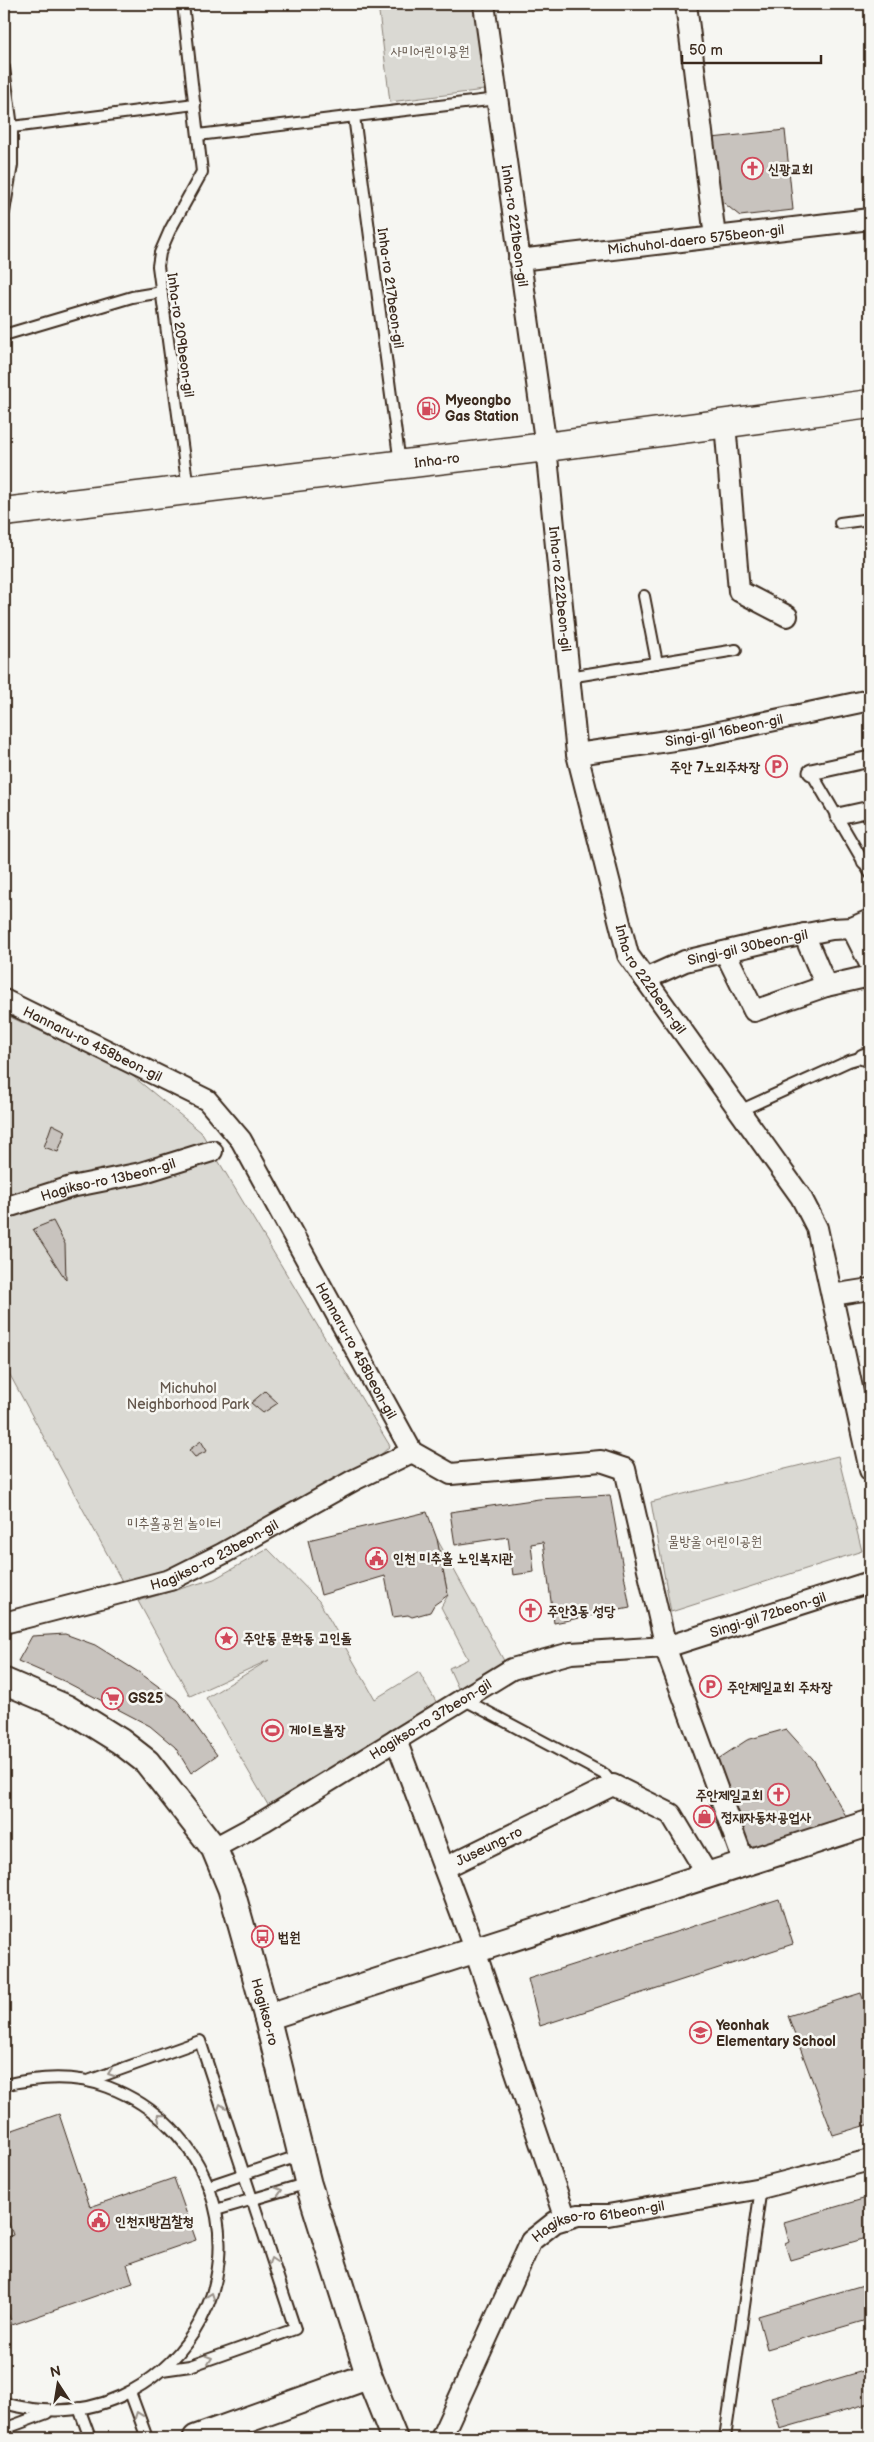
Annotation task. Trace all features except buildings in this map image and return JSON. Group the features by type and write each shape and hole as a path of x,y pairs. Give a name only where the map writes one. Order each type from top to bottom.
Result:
{"main road":[{"name":"Inha-ro","path":"4,512 546,447 870,404"}],"street":[{"name":"Inha-ro 221beon-gil","path":"484,4 546,447"},
{"path":"686,4 715,237"},
{"name":"Michuhol-daero 575beon-gil","path":"519,260 870,219"},
{"path":"725,423 739,590 788,616"},
{"name":"Inha-ro 222beon-gil","path":"546,447 577,754 628,955 801,1197 816,1228 870,1470"},
{"name":"Singi-gil 16beon-gil","path":"577,754 695,737 870,700"},
{"path":"811,772 870,759"},
{"path":"838,816 870,809"},
{"name":"Singi-gil 30beon-gil","path":"645,979 685,961 804,934 861,924 870,964"},
{"path":"804,934 826,986"},
{"path":"725,952 754,1011 826,986 870,976"},
{"name":"Hannaru-ro 458beon-gil","path":"4,1000 207,1100 241,1140 412,1452"},
{"name":"Hagikso-ro 13beon-gil","path":"4,1208 71,1187 141,1173 212,1151"},
{"path":"832,1295 870,1289"},
{"path":"412,1452 451,1474 601,1461 625,1469 666,1647 744,1862"},
{"name":"Hagikso-ro 23beon-gil","path":"4,1623 170,1580 222,1554 354,1480 412,1452"},
{"name":"Singi-gil 72beon-gil","path":"666,1647 870,1582"},
{"name":"Hagikso-ro 37beon-gil","path":"214,1848 264,1821 512,1669 571,1653 666,1647"},
{"name":"Hagikso-ro","path":"4,1681 67,1708 120,1741 147,1762 214,1848 230,1889 267,2017 308,2183 369,2376 394,2438"},
{"path":"396,1740 444,1868"},
{"path":"613,1785 671,1814 707,1874"},
{"name":"Juseung-ro","path":"566,2218 476,1951 444,1868 613,1785"},
{"path":"267,2017 870,1823"},
{"name":"Hagikso-ro 61beon-gil","path":"441,2438 531,2241 555,2222 578,2215 608,2215 761,2188 870,2160"},
{"path":"196,2438 369,2376"}],"lane":[{"name":"Inha-ro 209beon-gil","path":"183,4 202,172 170,230 160,253 158,266 188,490"},
{"path":"4,68 12,127 12,165 4,212"},
{"path":"198,135 497,98"},
{"path":"12,127 195,104"},
{"name":"Inha-ro 217beon-gil","path":"354,116 400,464"},
{"path":"4,335 132,297 162,292"},
{"path":"840,523 870,519"},
{"path":"644,596 657,662"},
{"path":"569,676 736,650"},
{"path":"811,772 869,865"},
{"path":"739,1111 848,1061 867,1056"},
{"path":"463,1699 604,1774 613,1785"},
{"path":"87,2082 200,2042 295,2329 190,2366 162,2370"},
{"path":"4,2085 35,2078 76,2079 107,2086 136,2099 162,2118 184,2141 201,2167 209,2186 219,2228 219,2260 213,2291 201,2320 188,2340 162,2370 130,2392 107,2402 79,2408 54,2410 27,2410 4,2404"},
{"path":"209,2186 301,2155"},
{"path":"216,2210 308,2183"},
{"path":"725,2438 761,2188"},
{"path":"130,2392 146,2438"},
{"path":"79,2408 90,2438"},
{"path":"4,2429 54,2410"}],"green space":[{"name":"사미어린이공원","path":"378,4 474,4 484,90 390,102"},
{"name":"Michuhol Neighborhood Park","path":"4,1014 129,1073 201,1132 390,1446 354,1480 173,1569 123,1583 4,1364"},
{"name":"물방울 어린이공원","path":"838,1456 862,1551 671,1612 651,1502"},
{"path":"437,1539 508,1668 463,1699 449,1668 468,1659 441,1607 448,1595"},
{"path":"268,1549 319,1601 375,1699 419,1672 442,1712 342,1761 268,1805 206,1698 269,1660 190,1696 138,1601 214,1579"}],"place":[{"name":"신광교회","path":"752,169"},
{"name":"Myeongbo Gas Station","path":"429,408"},
{"name":"주안 7노외주차장","path":"776,767"},
{"name":"인천 미추홀 노인복지관","path":"377,1558"},
{"name":"주안3동 성당","path":"531,1611"},
{"name":"주안동 문학동 고인돌","path":"227,1638"},
{"name":"주안제일교회 주차장","path":"711,1687"},
{"name":"GS25","path":"112,1698"},
{"name":"게이트볼장","path":"273,1730"},
{"name":"주안제일교회","path":"779,1795"},
{"name":"정재자동차공업사","path":"705,1817"},
{"name":"법원","path":"262,1937"},
{"name":"Yeonhak Elementary School","path":"700,2033"},
{"name":"인천지방검찰청","path":"99,2221"}],"park label":[{"name":"미추홀공원 놀이터","path":"174,1523"}]}
